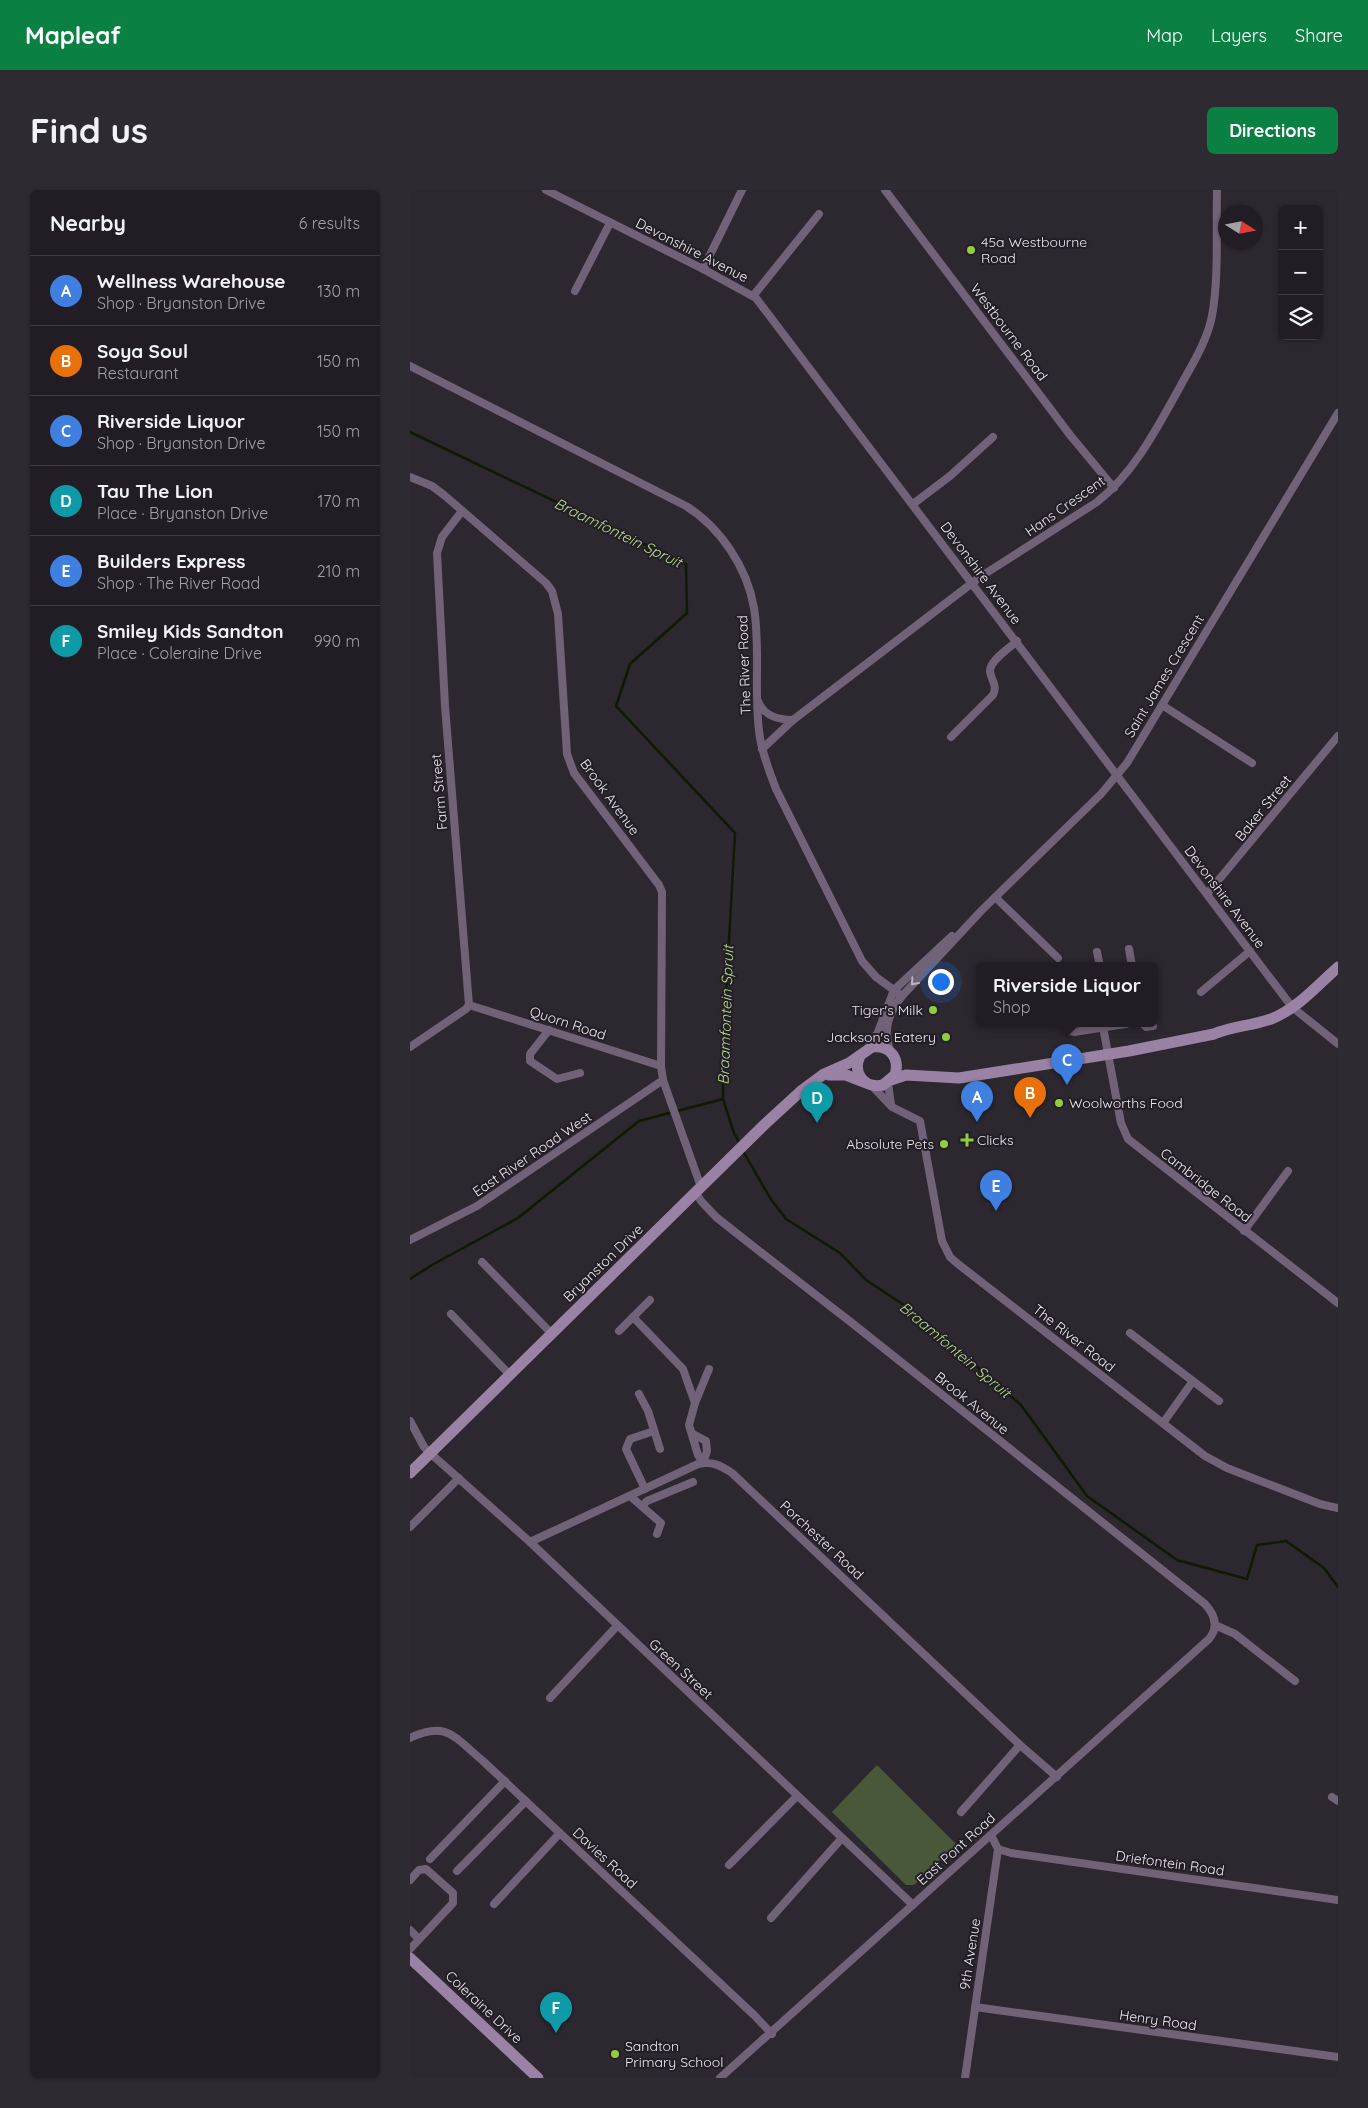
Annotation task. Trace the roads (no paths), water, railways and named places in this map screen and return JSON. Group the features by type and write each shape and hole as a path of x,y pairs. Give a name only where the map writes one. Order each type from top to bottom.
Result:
{"main road":[{"path":"869,1084 861,1079 857,1068 863,1052 879,1046 914,1070 954,1073 1214,1034 1268,1020 1292,1006 1338,967"},
{"path":"820,1077 841,1074 869,1084 890,1082 906,1075 959,1078 1108,1051"},
{"name":"Bryanston Drive","path":"410,1473 764,1125 801,1091 828,1072 844,1066 863,1052"},
{"path":"890,1082 897,1070 892,1054"},
{"name":"Coleraine Drive","path":"410,1958 538,2078"}],"street":[{"name":"Devonshire Avenue","path":"546,190 753,296 973,583 1292,1006 1338,1044"},
{"path":"703,269 742,190"},
{"name":"Westbourne Road","path":"885,190 1070,435 1114,488"},
{"name":"Hans Crescent","path":"762,748 793,720 973,583 1088,508 1114,488 1130,470 1149,441 1198,353 1208,331 1214,300 1217,190"},
{"path":"753,296 819,214"},
{"path":"575,291 610,223"},
{"name":"The River Road","path":"410,366 686,506 702,516 720,536 744,576 752,601 755,622 756,697 762,748 776,789 859,955 870,971 902,996"},
{"name":"Saint James Crescent","path":"892,1054 886,1040 887,1025 893,1009 902,996 995,897 1118,776 1338,413"},
{"path":"913,504 950,476 993,437"},
{"name":"Brook Avenue","path":"410,476 432,486 449,499 546,582 552,591 558,614 569,765 661,889 663,904 660,1066 701,1202 716,1217 860,1329 1205,1604 1213,1614 1215,1625"},
{"name":"Farm Street","path":"462,512 440,541 436,553 445,706 469,1005"},
{"path":"951,737 993,694 995,686 991,674 992,665 1017,642"},
{"path":"756,697 761,708 769,715 779,719 793,720"},
{"path":"1162,705 1252,763"},
{"name":"Baker Street","path":"1208,894 1338,736"},
{"path":"995,897 1058,958"},
{"name":"Saint James Crescent","path":"863,1052 878,1032 894,990 958,931 972,921"},
{"path":"1129,949 1131,962"},
{"path":"1201,992 1250,951"},
{"path":"1097,952 1099,962"},
{"path":"410,1047 466,1009 469,1005"},
{"name":"Quorn Road","path":"469,1005 660,1066"},
{"path":"1066,1027 1067,1030 1074,1032 1104,1027"},
{"name":"Cambridge Road","path":"1104,1027 1121,1123 1128,1139 1338,1303"},
{"path":"549,1030 530,1054 530,1061 557,1079 580,1073"},
{"name":"East River Road West","path":"410,1240 477,1206 663,1080"},
{"path":"890,1082 889,1098 892,1107"},
{"name":"The River Road","path":"869,1084 892,1107 920,1121 942,1241 950,1257 1215,1462 1320,1504 1338,1508"},
{"path":"1244,1230 1288,1171"},
{"path":"482,1262 552,1334"},
{"path":"619,1331 650,1300"},
{"path":"451,1314 510,1375"},
{"path":"633,1317 681,1366 688,1378 695,1403"},
{"path":"1130,1333 1219,1401"},
{"path":"704,1463 698,1455 689,1425 695,1403 709,1369"},
{"path":"1163,1423 1193,1381"},
{"path":"639,1394 648,1411 660,1449"},
{"name":"Green Street","path":"411,1425 424,1448 530,1542 913,1905"},
{"path":"645,1489 626,1449 630,1439 654,1431"},
{"path":"693,1434 706,1441 707,1451 704,1463"},
{"path":"530,1542 704,1463"},
{"name":"Porchester Road","path":"704,1463 713,1463 732,1472 1057,1777"},
{"path":"410,1527 459,1478"},
{"path":"642,1506 647,1501 693,1482"},
{"path":"630,1496 660,1523 657,1534"},
{"path":"1215,1625 1235,1634 1295,1681"},
{"name":"East Pont Road","path":"720,2078 772,2034 1209,1639 1215,1625"},
{"path":"550,1698 617,1626"},
{"name":"Davies Road","path":"410,1738 430,1730 442,1730 450,1733 505,1781 772,2034"},
{"path":"961,1812 1020,1744"},
{"path":"430,1859 505,1781"},
{"path":"729,1865 797,1796"},
{"path":"457,1872 526,1801"},
{"path":"494,1904 560,1833"},
{"path":"991,1835 998,1850"},
{"path":"771,1918 842,1838"},
{"name":"Driefontein Road","path":"998,1850 1338,1900"},
{"name":"9th Avenue","path":"964,2078 998,1850"},
{"path":"410,1880 419,1870 426,1869 453,1893 454,1897 453,1903 410,1948"},
{"path":"410,1930 419,1939"},
{"name":"Henry Road","path":"974,2007 1338,2057"}],"waterway":[{"name":"Braamfontein Spruit","path":"410,432 686,564 687,613 630,664 616,706 735,833 723,1047 723,1099 734,1133 740,1144"},
{"path":"410,1279 518,1218 639,1121 723,1099"},
{"name":"Braamfontein Spruit","path":"743,1151 770,1198 786,1219 840,1253 866,1280 913,1311 1021,1405 1087,1496 1177,1560 1247,1579 1257,1545 1286,1541 1324,1568 1338,1587"}],"place":[{"name":"45a Westbourne Road","path":"971,250"},
{"name":"Tiger's Milk","path":"933,1010"},
{"name":"Jackson's Eatery","path":"946,1037"},
{"name":"Riverside Liquor","path":"1067,1085"},
{"name":"Woolworths Food","path":"1059,1103"},
{"name":"Soya Soul","path":"1030,1118"},
{"name":"Wellness Warehouse","path":"977,1122"},
{"name":"Tau The Lion","path":"817,1123"},
{"name":"Clicks","path":"967,1140"},
{"name":"Absolute Pets","path":"944,1144"},
{"name":"Builders Express","path":"996,1211"},
{"name":"Smiley Kids Sandton","path":"556,2033"},
{"name":"Sandton Primary School","path":"615,2054"}]}
